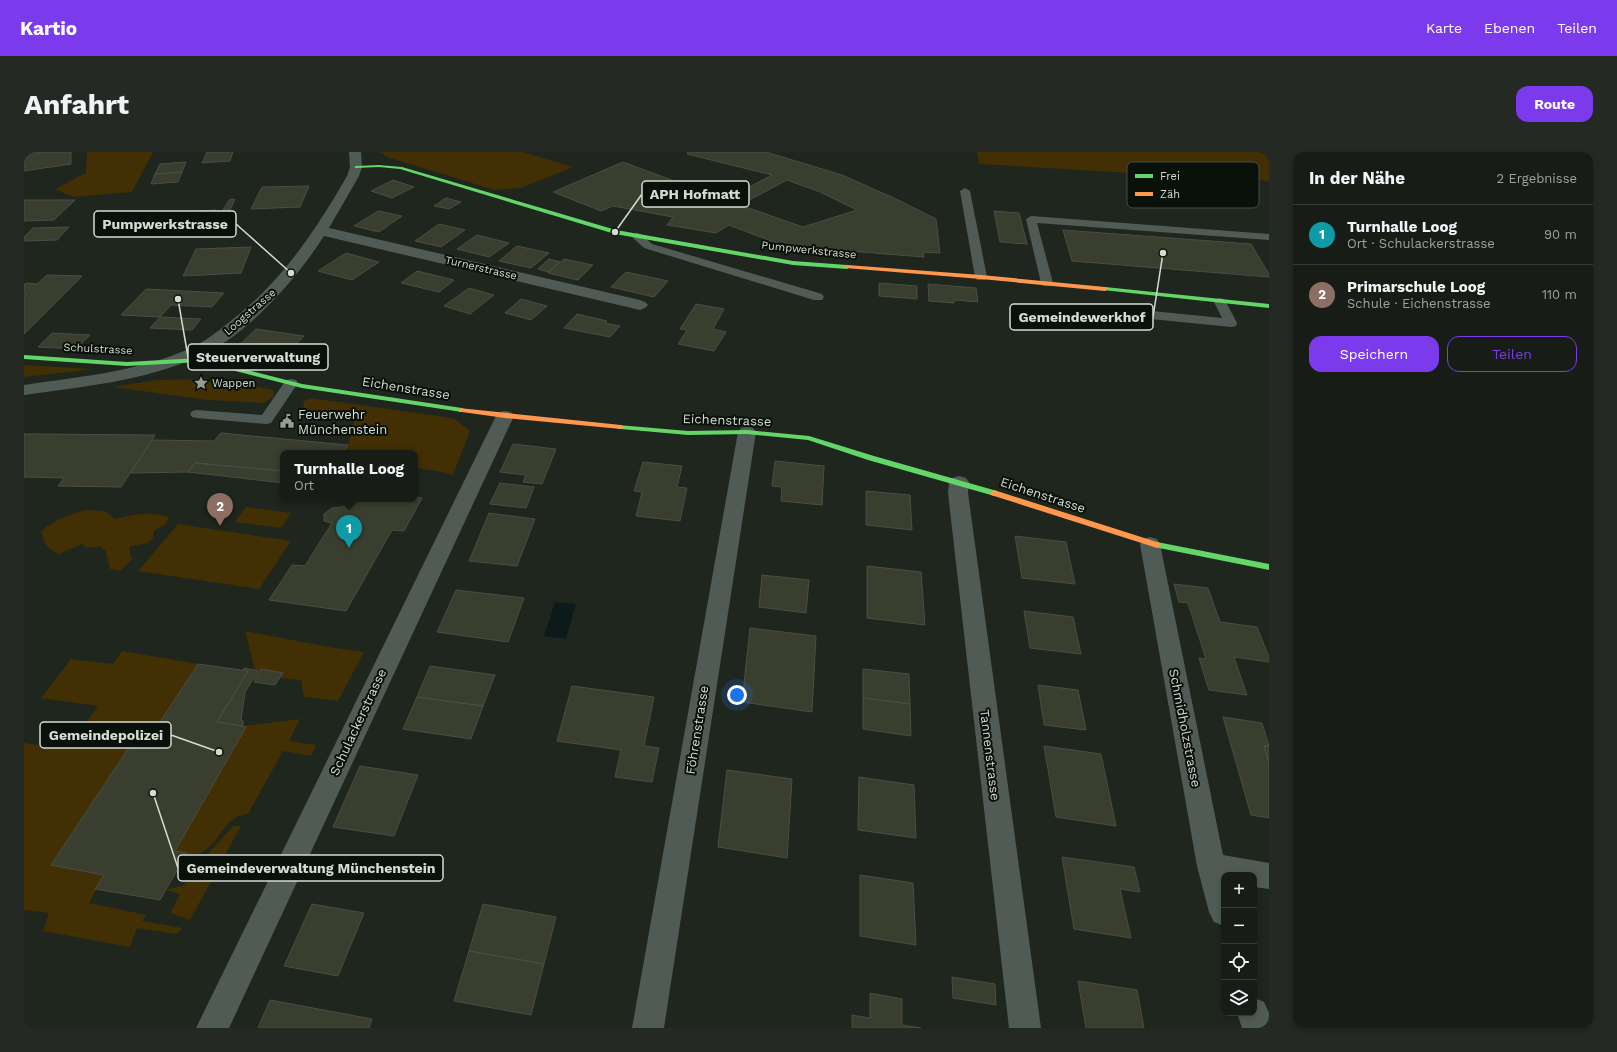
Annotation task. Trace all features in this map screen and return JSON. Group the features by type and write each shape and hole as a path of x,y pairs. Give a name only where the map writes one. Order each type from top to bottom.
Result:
{"street":[{"path":"354,152 356,167"},
{"name":"Pumpwerkstrasse","path":"356,167 379,166 400,168 596,227 637,236 793,262 981,277 1269,306"},
{"name":"Loogstrasse","path":"24,390 126,373 171,362 216,341 241,322 291,274 322,232 353,176 356,167"},
{"name":"Turnerstrasse","path":"322,232 640,305"},
{"name":"Schulstrasse","path":"24,357 127,364 171,362"},
{"name":"Eichenstrasse","path":"171,362 200,360 291,383 505,416 688,433 747,432 809,438 872,458 959,482 1150,544 1269,567"},
{"name":"Schulackerstrasse","path":"212,1028 505,416"},
{"name":"Föhrenstrasse","path":"648,1028 747,432"},
{"name":"Tannenstrasse","path":"959,482 958,494 1025,1028"},
{"name":"Schmidholzstrasse","path":"1150,544 1211,866 1223,908"},
{"path":"1211,866 1269,876"},
{"path":"1254,1016 1258,1028"}],"lane":[{"path":"966,191 981,277"},
{"path":"1047,284 1031,219 1269,237"},
{"path":"637,236 648,246 818,297"},
{"path":"1091,309 1231,323 1220,302"},
{"path":"196,414 266,420 291,383"}],"shaded area":[{"path":"87,152 153,152 132,192 73,197 55,189 86,173"},
{"path":"379,152 523,152 573,167 521,188 495,190 390,158"},
{"path":"977,152 1269,152 1269,181 1259,180 1259,162 1127,162 1127,173 979,164"},
{"path":"24,365 94,369 24,377"},
{"path":"201,379 237,383 273,390 274,396 264,403 207,400 113,387 157,380"},
{"path":"310,398 445,417 455,419 470,431 453,475 418,468 418,450 345,450 348,445 355,417 304,409 303,402"},
{"path":"246,507 291,513 281,528 235,522"},
{"path":"86,510 105,511 115,519 142,514 155,514 169,517 165,524 155,530 153,534 154,538 148,543 131,546 129,549 132,560 120,571 110,569 106,552 101,546 87,548 82,544 59,554 49,548 45,542 41,531 62,518"},
{"path":"178,524 291,541 259,589 138,571"},
{"path":"555,602 576,604 566,639 544,636"},
{"path":"245,631 364,652 338,701 304,697 301,680 279,678 282,673 261,669 255,680 253,680 258,671 255,670"},
{"path":"122,651 198,664 151,736 138,735 51,865 104,875 89,903 147,915 142,921 182,928 177,934 137,928 130,947 43,931 49,913 24,910 24,743 68,749 98,706 41,698 71,659 113,664"},
{"path":"300,719 289,741 316,745 311,756 283,751 248,814 239,816 232,820 213,843 200,853 191,854 175,851 246,727 243,726"},
{"path":"233,826 241,826 190,920 170,913 180,894 166,890 184,885 194,869 184,868 185,863 203,859"}],"building":[{"path":"24,152 71,152 71,164 24,171"},
{"path":"207,152 233,152 230,161 202,163"},
{"path":"688,152 766,152 842,175 894,198 936,219 940,253 923,252 924,257 799,247 781,241 776,243 729,225 716,233 667,225 673,217 613,206 601,211 553,192 623,162 725,200 772,175 687,154","holes":["787,180 820,192 857,210 803,227 740,205"]},
{"path":"186,162 182,172 155,174 160,164"},
{"path":"182,172 178,182 151,184 155,174"},
{"path":"393,180 414,187 392,198 371,191"},
{"path":"309,186 300,207 251,209 262,187"},
{"path":"446,198 461,202 449,209 434,206"},
{"path":"235,199 230,210 223,210 229,200"},
{"path":"24,200 75,200 54,220 24,221"},
{"path":"216,210 205,233 154,235 166,213"},
{"path":"378,211 402,216 379,232 354,226"},
{"path":"994,211 1019,213 1027,244 1000,242"},
{"path":"439,224 465,230 441,247 415,241"},
{"path":"69,227 57,240 24,241 24,237 33,228"},
{"path":"1063,230 1251,244 1269,274 1269,277 1072,261"},
{"path":"477,235 509,243 489,257 457,249"},
{"path":"517,246 549,253 531,268 499,261"},
{"path":"251,247 241,273 183,276 196,249"},
{"path":"346,253 379,262 352,280 318,271"},
{"path":"549,259 560,262 548,272 538,269"},
{"path":"564,259 593,265 578,280 548,273"},
{"path":"417,271 454,280 439,292 401,283"},
{"path":"626,272 668,281 654,297 611,287"},
{"path":"47,275 82,276 24,334 24,296 27,293 24,293 24,285 26,283 37,284"},
{"path":"879,283 917,286 917,299 879,296"},
{"path":"928,284 976,288 978,302 954,300 954,303 929,301"},
{"path":"469,288 494,295 470,314 444,306"},
{"path":"146,289 224,293 212,307 171,305 160,317 121,315"},
{"path":"521,299 547,306 531,320 505,313"},
{"path":"696,304 724,309 713,329 726,332 714,351 678,344 687,330 680,329"},
{"path":"577,314 607,321 605,323 620,326 610,337 564,328"},
{"path":"160,317 201,319 192,330 150,328"},
{"path":"256,329 304,336 281,359 233,351"},
{"path":"52,333 90,335 76,349 38,347"},
{"path":"221,433 348,445 345,450 280,450 280,471 195,463 188,472 131,473 152,440 214,441"},
{"path":"24,434 155,435 121,487 58,486 64,478 24,477"},
{"path":"513,444 556,449 542,484 523,482 526,475 500,472"},
{"path":"775,461 824,466 822,505 781,501 782,487 772,486"},
{"path":"643,462 682,466 677,487 687,488 680,521 636,516 642,492 634,491"},
{"path":"195,463 280,471 280,483 188,472"},
{"path":"500,483 534,487 526,508 490,504"},
{"path":"866,491 910,495 912,530 866,525"},
{"path":"418,497 422,498 404,531 392,530 346,611 269,600 292,565 305,566 332,523 324,521 324,514 332,508 343,507 346,502 418,502"},
{"path":"489,513 535,519 517,566 469,561"},
{"path":"1015,536 1066,542 1075,584 1022,578"},
{"path":"867,566 921,572 925,625 867,618"},
{"path":"762,575 809,580 806,613 759,607"},
{"path":"1174,584 1208,588 1220,622 1257,627 1269,657 1269,662 1234,657 1247,695 1209,690 1199,658 1206,659 1188,603 1179,602"},
{"path":"456,590 524,598 508,642 437,632"},
{"path":"1024,611 1073,617 1081,654 1030,648"},
{"path":"750,628 816,636 812,712 742,702"},
{"path":"198,664 248,671 217,722 246,727 175,851 187,853 160,900 95,889 104,875 51,865 138,734 151,736"},
{"path":"430,666 495,675 483,706 417,697"},
{"path":"244,668 258,671 245,692 241,720 243,721 243,726 217,722 248,671 243,670"},
{"path":"261,669 283,673 275,685 254,682"},
{"path":"863,669 909,674 910,704 863,698"},
{"path":"1038,685 1078,690 1086,730 1044,725"},
{"path":"572,686 654,697 644,746 659,748 652,782 615,777 621,750 557,741"},
{"path":"417,697 483,706 471,739 403,729"},
{"path":"863,698 910,704 911,736 863,729"},
{"path":"1223,717 1262,723 1269,746 1264,746 1269,762 1269,818 1251,815"},
{"path":"1044,746 1101,754 1116,826 1056,817"},
{"path":"1264,746 1269,746 1269,762"},
{"path":"360,766 418,775 394,836 333,827"},
{"path":"727,770 792,779 787,858 718,847"},
{"path":"859,777 914,785 916,838 858,830"},
{"path":"1062,857 1134,867 1140,892 1120,889 1131,938 1074,929"},
{"path":"860,875 913,883 916,945 860,936"},
{"path":"312,904 364,913 338,976 284,966"},
{"path":"483,904 556,917 544,964 469,951"},
{"path":"469,951 544,964 531,1015 454,1001"},
{"path":"952,977 995,984 996,1005 953,998"},
{"path":"1078,981 1137,990 1144,1028 1086,1028"},
{"path":"870,993 902,999 902,1025 921,1028 852,1028 852,1015 870,1018"},
{"path":"270,1000 372,1019 369,1028 258,1028"}],"traffic: fast":[{"path":"356,167 379,166 400,168 615,232 793,263 847,267"},
{"path":"1105,289 1269,306"},
{"path":"24,357 127,364 200,360 302,386 462,410"},
{"path":"621,427 688,433 747,432 809,438 871,458 994,493"},
{"path":"1157,545 1269,567"}],"traffic: slow":[{"path":"847,267 981,277 1105,289"},
{"path":"462,410 505,416 621,427"},
{"path":"994,493 1157,545"}],"place":[{"name":"APH Hofmatt","path":"615,232"},
{"name":"Gemeindewerkhof","path":"1163,253"},
{"name":"Pumpwerkstrasse","path":"291,273"},
{"name":"Steuerverwaltung","path":"178,299"},
{"name":"Wappen","path":"201,383"},
{"name":"Feuerwehr Münchenstein","path":"287,421"},
{"name":"Primarschule Loog","path":"220,526"},
{"name":"Turnhalle Loog","path":"349,548"},
{"name":"Gemeindepolizei","path":"219,752"},
{"name":"Gemeindeverwaltung Münchenstein","path":"153,793"}]}
